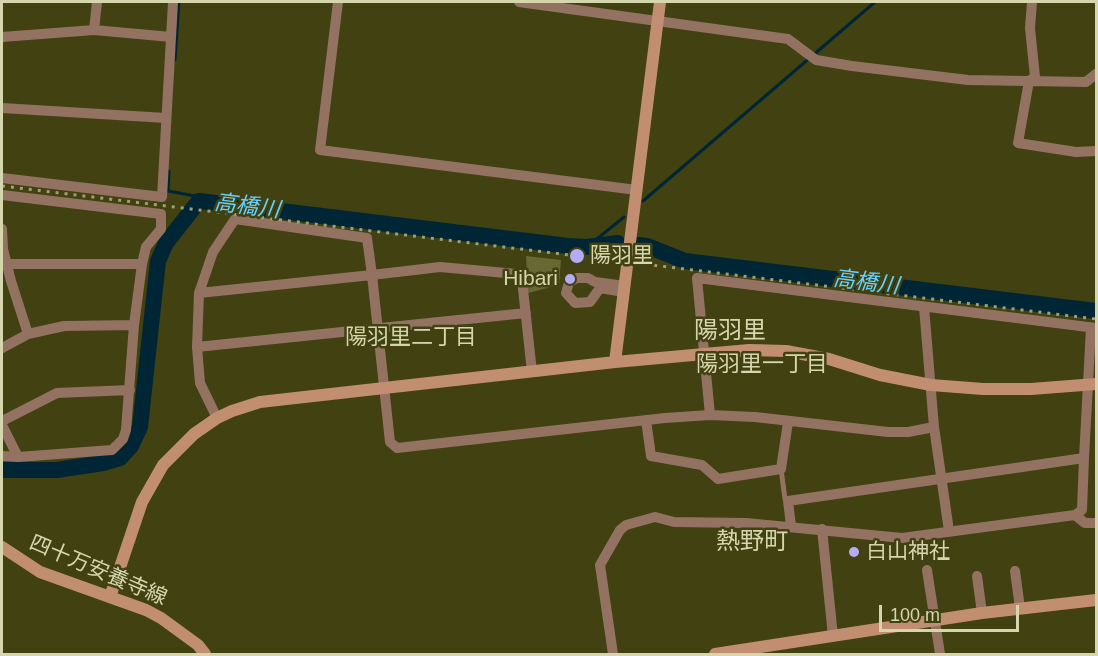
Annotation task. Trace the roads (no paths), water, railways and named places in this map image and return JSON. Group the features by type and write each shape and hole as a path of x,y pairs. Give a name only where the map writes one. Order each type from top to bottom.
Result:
{"street":[{"path":"94,30 97,2"},
{"path":"2,177 162,197 173,2"},
{"path":"338,2 320,150 637,190"},
{"path":"519,2 788,39 811,57 852,66 968,80 1086,82 1096,74"},
{"path":"615,362 660,2"},
{"path":"1032,2 1030,28 1035,77 1029,81 1018,143 1076,152 1096,151"},
{"path":"2,37 94,30 171,37"},
{"path":"2,108 166,118"},
{"path":"2,195 160,214 161,229 146,247 142,264 134,326 126,430 123,439 112,450 18,457 2,456"},
{"path":"217,418 200,382 197,347 200,293 213,252 235,219 367,238 390,442 397,448 710,415 755,417 888,432 908,432 934,427"},
{"path":"2,229 7,264 28,334"},
{"path":"7,264 142,264"},
{"path":"200,293 440,267 517,274 522,280 532,372"},
{"path":"577,278 588,278 595,282 625,289 600,288 590,302 575,303 566,293 570,282 577,278"},
{"path":"613,654 600,565 620,530 626,525 655,517 674,522 791,526 902,538 1075,515 1082,510 1094,328 697,278 710,415"},
{"path":"924,307 934,427 949,531"},
{"path":"197,347 526,314"},
{"path":"2,348 28,334 64,326 134,326"},
{"path":"110,597 142,502 163,465 183,444 217,418 231,411 273,400 615,362 749,350 786,351 829,359 880,375 931,385 995,389 1092,384"},
{"path":"18,457 2,423 57,393 130,390"},
{"path":"646,420 651,456 702,465 718,479 780,469 788,422"},
{"path":"791,526 788,501 1084,458"},
{"path":"1075,515 1085,523 1096,523"},
{"path":"822,529 833,636"},
{"name":"四十万安養寺線","path":"2,547 40,572 146,610 191,639 205,654"},
{"path":"927,570 940,654"},
{"path":"1015,571 1020,608"},
{"path":"977,576 982,613"},
{"path":"715,654 982,613 1096,600"}],"lane":[{"path":"780,469 784,499 788,501"}],"waterway":[{"path":"175,60 179,2"},
{"path":"643,201 875,2"},
{"path":"169,171 168,191 195,196 199,201"},
{"name":"高橋川","path":"2,470 57,470 103,463 120,458 131,446 140,427 158,261 166,243 199,201 568,246 587,247 618,243"},
{"path":"587,247 624,217"},
{"name":"高橋川","path":"638,245 647,246 685,261 1096,311"}],"railway":[{"path":"2,186 1096,319"}],"place":[{"name":"陽羽里","path":"577,256"},
{"name":"Hibari","path":"570,279"},
{"name":"白山神社","path":"854,552"}],"district":[{"name":"陽羽里","path":"730,331"},
{"name":"陽羽里二丁目","path":"411,338"},
{"name":"陽羽里一丁目","path":"762,365"},
{"name":"熱野町","path":"752,542"}]}
